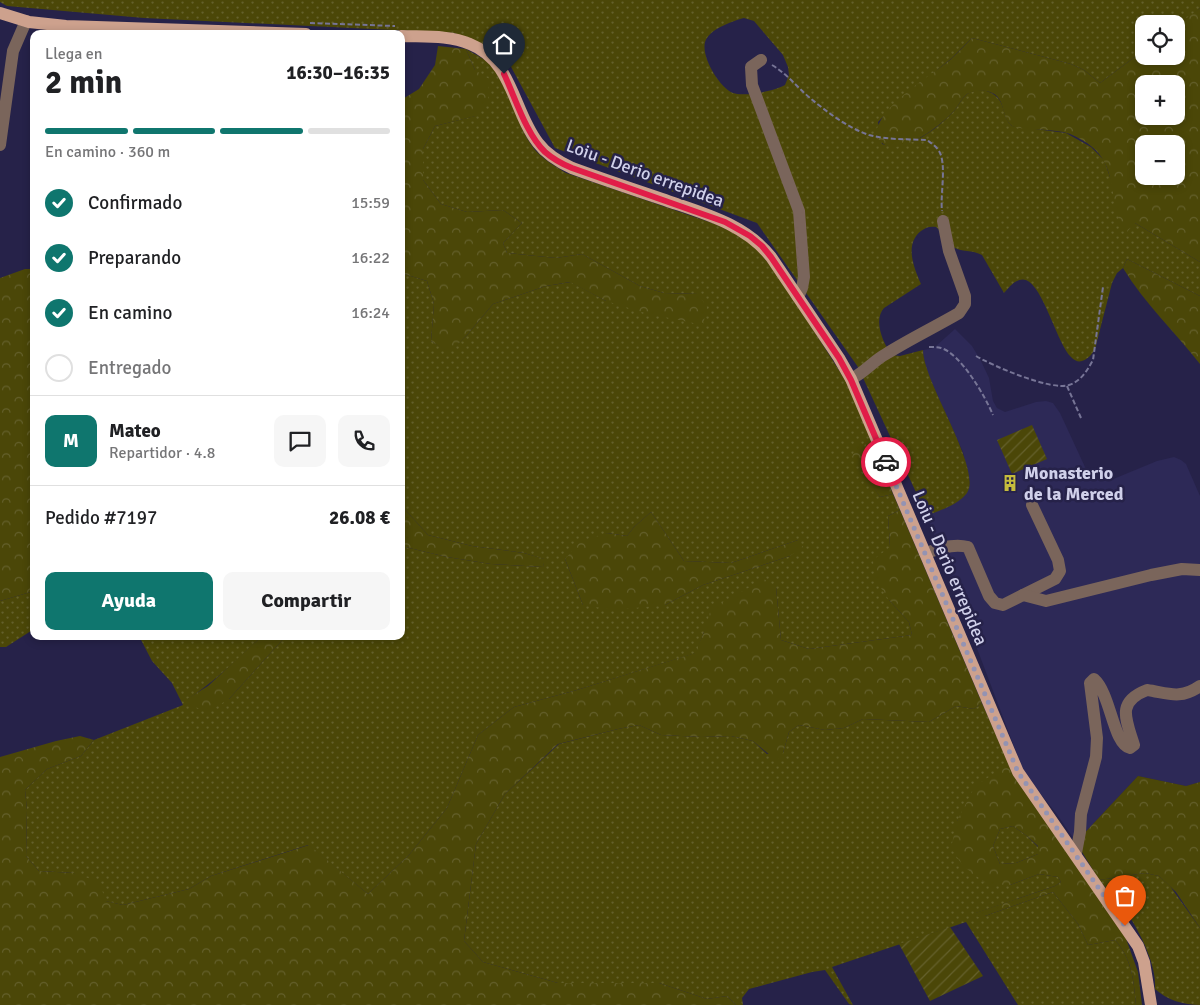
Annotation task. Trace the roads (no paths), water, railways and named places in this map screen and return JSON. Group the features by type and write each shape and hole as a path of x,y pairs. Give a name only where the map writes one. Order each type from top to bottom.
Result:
{"main road":[{"path":"0,13 26,21 66,26 304,28"},
{"name":"Loiu - Derio errepidea","path":"405,32 455,39 483,51 501,68 533,136 544,151 553,158 572,168 705,214 740,229 762,246 839,358 851,380 1018,772 1138,946 1144,962 1150,1005"}],"lane":[{"path":"0,145 13,51 26,21"},
{"path":"761,60 751,67 752,85 799,211 804,277 798,297"},
{"path":"851,380 886,354 959,313 965,304 965,296 949,251 943,221"},
{"path":"925,553 947,546 959,545 968,547 989,596 995,603 1003,605 1055,579 1060,571 1058,560 1032,505"},
{"path":"1023,595 1046,601 1151,575 1182,570 1200,570"},
{"path":"1076,854 1081,814 1096,757 1097,738 1090,683 1094,679 1099,684 1119,739 1125,747 1130,748 1134,745 1125,716 1126,706 1130,698 1147,690 1166,695 1182,694 1192,692 1200,686"}],"place":[{"name":"Monasterio de la Merced","path":"1010,483"}]}
